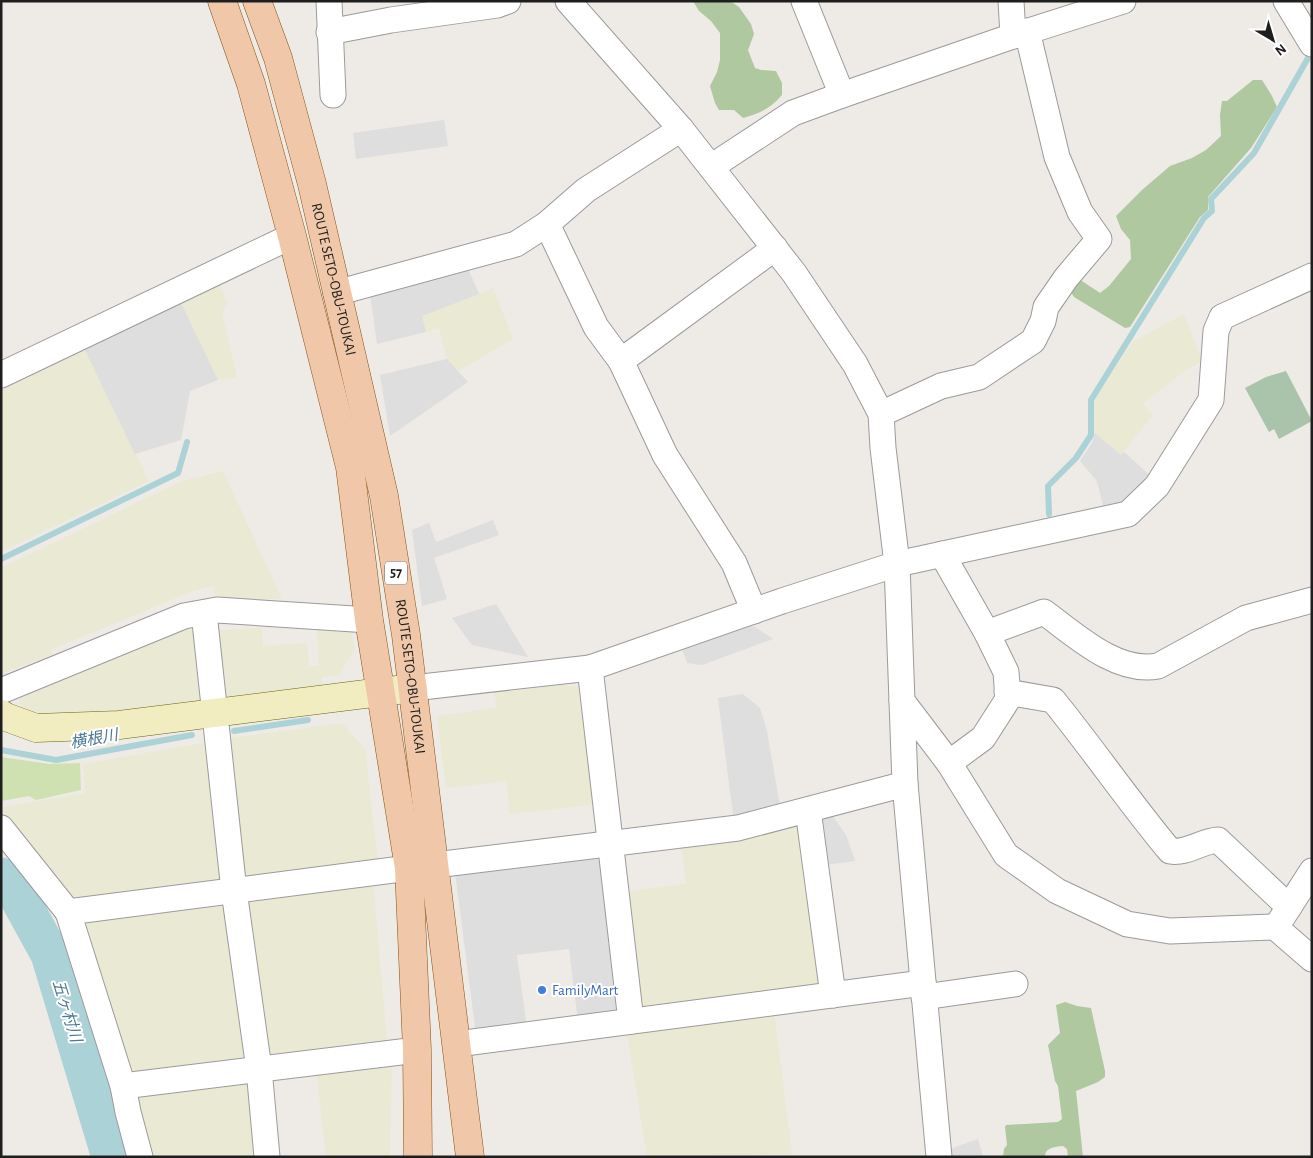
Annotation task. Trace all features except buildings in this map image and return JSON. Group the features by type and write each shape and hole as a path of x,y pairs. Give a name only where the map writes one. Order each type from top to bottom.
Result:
{"main road":[{"name":"ROUTE SETO-OBU-TOUKAI","path":"222,1 251,84 292,236 350,467 369,620 409,868 417,1050 418,1157"},
{"name":"ROUTE SETO-OBU-TOUKAI","path":"256,1 278,58 312,184 384,496 413,688 470,1157"}],"street":[{"path":"329,1 333,95"},
{"path":"329,32 391,20 497,5 508,1"},
{"path":"568,1 681,130 794,273 856,364 881,414 883,448 897,564 905,784 939,1157"},
{"path":"881,414 941,386 979,377 1033,341 1043,322 1046,307 1066,278 1099,239 1080,212 1057,158 1011,1"},
{"path":"711,167 793,114 842,94 1123,1"},
{"path":"1286,1 1312,44"},
{"path":"805,2 842,94"},
{"path":"336,293 516,244 547,224 586,190 681,130"},
{"path":"547,224 596,328 621,361 664,455 734,563 754,610"},
{"path":"1,375 292,236"},
{"path":"621,361 775,248"},
{"path":"1,714 36,728 119,725 590,668 754,610 897,564 1128,514 1158,486 1210,400 1216,331 1222,317 1312,276"},
{"path":"942,554 987,633 1006,672 1008,699 983,738 950,763"},
{"path":"987,633 1044,612 1089,645 1118,662 1146,668 1158,666 1246,618 1312,600"},
{"path":"1,691 184,616 217,610 369,620"},
{"path":"204,613 234,891 259,1069 267,1157"},
{"path":"590,668 631,1021"},
{"path":"1007,692 1053,700 1086,741 1137,811 1170,851 1180,853 1210,840 1218,840 1289,907"},
{"path":"902,701 950,763 1006,855 1057,891 1127,924 1170,931 1275,927 1312,959"},
{"path":"435,865 738,828 905,784"},
{"path":"808,810 833,995"},
{"path":"1,828 68,912 123,1086 140,1157"},
{"path":"68,912 409,868"},
{"path":"1275,927 1312,871"},
{"path":"457,1044 833,995 1015,984"},
{"path":"123,1086 417,1050"}],"green space":[{"path":"693,1 730,1 739,7 751,24 754,34 748,50 755,68 776,71 782,83 782,95 778,100 769,107 743,118 734,110 719,110 710,86 717,72 720,60 720,33 711,21 699,11"},
{"path":"1253,80 1262,80 1277,107 1251,148 1208,197 1208,210 1200,217 1130,327 1125,328 1074,297 1069,289 1076,277 1100,293 1109,286 1131,259 1130,240 1121,229 1116,216 1170,166 1192,158 1206,150 1221,136 1220,115 1222,101 1227,101"},
{"path":"219,282 227,304 222,313 237,377 218,380 179,300"},
{"path":"493,288 513,339 458,371 447,359 439,328 426,332 422,316"},
{"path":"1184,314 1202,361 1186,370 1142,404 1153,415 1121,455 1095,433 1094,401 1132,342"},
{"path":"84,348 149,481 1,552 1,388"},
{"path":"1286,371 1312,421 1279,439 1274,429 1269,432 1245,388 1266,377"},
{"path":"223,471 282,599 216,599 213,586 193,591 50,650 52,655 1,673 1,568 182,481"},
{"path":"316,621 350,625 355,649 338,676 322,677 322,687 228,700 220,692 210,631 262,628 263,646 307,643 309,667 319,665"},
{"path":"183,628 191,630 195,634 205,698 195,707 53,716 22,709 18,693"},
{"path":"562,685 584,687 598,804 510,814 506,781 446,788 437,716 496,708 495,693"},
{"path":"342,723 365,749 378,863 251,880 242,873 224,739"},
{"path":"209,742 225,876 220,884 73,904 1,817 4,807 85,793 83,764"},
{"path":"1,757 49,764 80,763 81,790 36,800 29,796 1,801"},
{"path":"800,820 825,983 819,990 646,1012 638,1006 623,892 686,884 681,842"},
{"path":"373,882 387,1040 270,1054 263,1048 242,902"},
{"path":"223,900 230,905 248,1053 241,1062 134,1074 125,1069 82,917"},
{"path":"1065,1002 1091,1008 1105,1071 1105,1077 1098,1082 1076,1091 1083,1157 1068,1157 1067,1149 1063,1146 1049,1149 1045,1157 1003,1157 1004,1149 1007,1145 1006,1125 1058,1122 1062,1119 1058,1086 1055,1081 1048,1045 1060,1033 1056,1005"},
{"path":"774,1010 792,1154 647,1157 626,1028"},
{"path":"392,1060 390,1157 326,1157 316,1069"},
{"path":"247,1077 262,1157 146,1157 134,1091"}],"shaded area":[{"path":"444,120 448,146 356,159 353,133"},
{"path":"467,266 479,294 422,316 426,332 377,344 370,293"},
{"path":"180,301 218,380 190,391 181,440 135,454 84,348"},
{"path":"447,359 468,382 390,436 380,375"},
{"path":"1095,433 1121,455 1124,452 1153,478 1128,501 1104,510 1097,481 1080,461 1092,443"},
{"path":"493,520 499,535 434,558 447,599 422,606 412,530 429,523 436,542"},
{"path":"496,604 528,657 472,645 452,618"},
{"path":"745,620 773,639 702,665 687,663 680,643"},
{"path":"743,694 760,708 767,731 780,806 734,822 718,698"},
{"path":"828,809 846,835 855,861 824,865 818,819"},
{"path":"601,852 622,1008 616,1016 578,1021 569,949 517,955 527,1028 476,1035 455,872"},
{"path":"978,1139 983,1157 948,1157 947,1150"}],"waterway":[{"path":"1049,514 1048,486 1076,458 1091,435 1091,400 1204,218 1212,211 1211,199 1254,153 1308,58"},
{"path":"1,559 178,473 187,442"},
{"name":"横根川","path":"234,731 308,720"},
{"name":"横根川","path":"1,750 56,760 192,735"},
{"name":"五ヶ村川","path":"1,877 17,894 50,954 111,1157"}],"place":[{"name":"FamilyMart","path":"542,990"}]}
